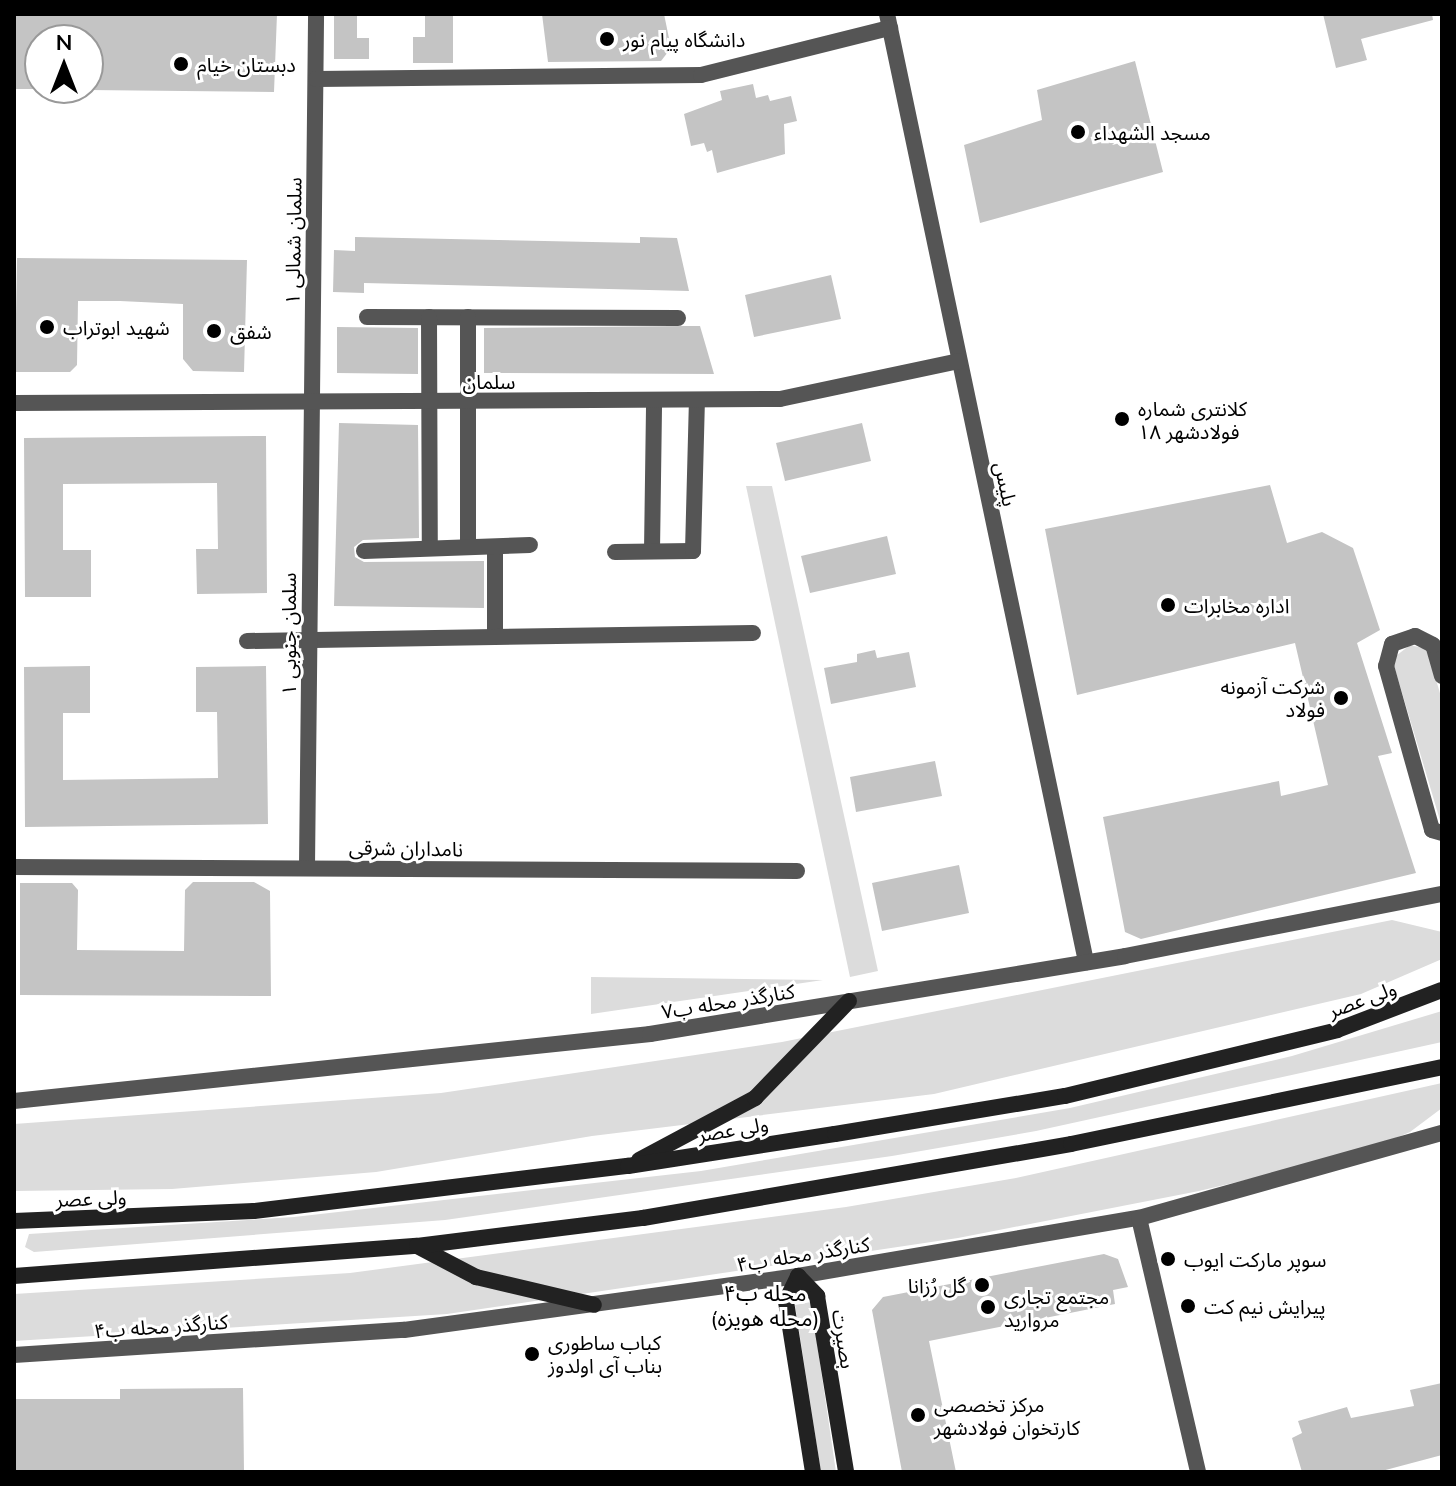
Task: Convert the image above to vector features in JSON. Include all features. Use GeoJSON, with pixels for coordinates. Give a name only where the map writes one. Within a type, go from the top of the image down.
{"type":"FeatureCollection","features":[{"type":"Feature","properties":{"kind":"main road","name":"ولی عصر"},"geometry":{"type":"LineString","coordinates":[[14,1221],[254,1211],[628,1166],[1065,1096],[1337,1030],[1442,990]]}},
{"type":"Feature","properties":{"kind":"main road"},"geometry":{"type":"LineString","coordinates":[[628,1166],[755,1098],[849,1001]]}},
{"type":"Feature","properties":{"kind":"main road"},"geometry":{"type":"LineString","coordinates":[[14,1276],[417,1246],[835,1188],[1442,1067]]}},
{"type":"Feature","properties":{"kind":"main road"},"geometry":{"type":"LineString","coordinates":[[417,1246],[476,1277],[594,1305]]}},
{"type":"Feature","properties":{"kind":"main road"},"geometry":{"type":"LineString","coordinates":[[798,1276],[786,1301],[813,1472]]}},
{"type":"Feature","properties":{"kind":"main road","name":"بصیرت"},"geometry":{"type":"LineString","coordinates":[[798,1276],[817,1296],[846,1472]]}},
{"type":"Feature","properties":{"kind":"street","name":"سلمان شمالی ۱"},"geometry":{"type":"LineString","coordinates":[[309,403],[316,14]]}},
{"type":"Feature","properties":{"kind":"street"},"geometry":{"type":"LineString","coordinates":[[316,79],[701,75],[888,21]]}},
{"type":"Feature","properties":{"kind":"street","name":"پلیس"},"geometry":{"type":"LineString","coordinates":[[888,21],[1086,962]]}},
{"type":"Feature","properties":{"kind":"street"},"geometry":{"type":"LineString","coordinates":[[367,317],[678,318]]}},
{"type":"Feature","properties":{"kind":"street"},"geometry":{"type":"LineString","coordinates":[[429,317],[430,548]]}},
{"type":"Feature","properties":{"kind":"street"},"geometry":{"type":"LineString","coordinates":[[468,317],[468,546]]}},
{"type":"Feature","properties":{"kind":"street","name":"سلمان"},"geometry":{"type":"LineString","coordinates":[[14,403],[780,399],[959,361]]}},
{"type":"Feature","properties":{"kind":"street"},"geometry":{"type":"LineString","coordinates":[[652,551],[654,400]]}},
{"type":"Feature","properties":{"kind":"street"},"geometry":{"type":"LineString","coordinates":[[615,552],[693,551],[697,400]]}},
{"type":"Feature","properties":{"kind":"street","name":"سلمان جنوبی ۱"},"geometry":{"type":"LineString","coordinates":[[307,866],[309,403]]}},
{"type":"Feature","properties":{"kind":"street"},"geometry":{"type":"LineString","coordinates":[[364,551],[530,545]]}},
{"type":"Feature","properties":{"kind":"street"},"geometry":{"type":"LineString","coordinates":[[495,547],[495,633]]}},
{"type":"Feature","properties":{"kind":"street"},"geometry":{"type":"LineString","coordinates":[[247,641],[495,633],[753,633]]}},
{"type":"Feature","properties":{"kind":"street"},"geometry":{"type":"LineString","coordinates":[[1442,676],[1433,645],[1415,636],[1392,644],[1386,666],[1432,830],[1442,833]]}},
{"type":"Feature","properties":{"kind":"street","name":"نامداران شرقی"},"geometry":{"type":"LineString","coordinates":[[14,867],[307,866],[797,871]]}},
{"type":"Feature","properties":{"kind":"street","name":"کنارگذر محله ب۷"},"geometry":{"type":"LineString","coordinates":[[14,1101],[650,1034],[1086,962],[1442,894]]}},
{"type":"Feature","properties":{"kind":"street","name":"کنارگذر محله ب۴"},"geometry":{"type":"LineString","coordinates":[[14,1355],[404,1330],[798,1276],[1139,1218],[1442,1133]]}},
{"type":"Feature","properties":{"kind":"street"},"geometry":{"type":"LineString","coordinates":[[1139,1218],[1198,1472]]}},
{"type":"Feature","properties":{"kind":"shaded area"},"geometry":{"type":"Polygon","coordinates":[[[746,486],[772,486],[878,971],[850,977],[746,486]]]}},
{"type":"Feature","properties":{"kind":"shaded area"},"geometry":{"type":"Polygon","coordinates":[[[1410,645],[1427,649],[1442,700],[1442,827],[1392,659],[1410,645]]]}},
{"type":"Feature","properties":{"kind":"shaded area"},"geometry":{"type":"Polygon","coordinates":[[[1392,920],[1442,932],[1442,959],[1361,994],[934,1094],[592,1136],[376,1172],[172,1189],[14,1191],[14,1124],[441,1093],[782,1042],[1392,920]]]}},
{"type":"Feature","properties":{"kind":"shaded area"},"geometry":{"type":"Polygon","coordinates":[[[591,977],[823,980],[591,1014],[591,977]]]}},
{"type":"Feature","properties":{"kind":"shaded area"},"geometry":{"type":"Polygon","coordinates":[[[1442,1011],[1442,1042],[1036,1131],[892,1156],[445,1220],[34,1252],[25,1247],[29,1234],[294,1217],[701,1171],[1070,1108],[1292,1056],[1442,1011]]]}},
{"type":"Feature","properties":{"kind":"shaded area"},"geometry":{"type":"Polygon","coordinates":[[[1442,1083],[1442,1108],[1410,1132],[1363,1152],[1199,1191],[958,1238],[447,1314],[14,1341],[14,1294],[350,1273],[846,1207],[1016,1178],[1442,1083]]]}},
{"type":"Feature","properties":{"kind":"shaded area"},"geometry":{"type":"Polygon","coordinates":[[[811,1302],[836,1472],[821,1472],[795,1305],[811,1302]]]}},
{"type":"Feature","properties":{"kind":"building","name":"دبستان خیام"},"geometry":{"type":"Polygon","coordinates":[[[14,14],[277,14],[274,92],[104,90],[104,24],[24,24],[24,89],[14,89],[14,14]]]}},
{"type":"Feature","properties":{"kind":"building"},"geometry":{"type":"Polygon","coordinates":[[[334,14],[357,14],[357,38],[369,38],[369,59],[334,59],[334,14]]]}},
{"type":"Feature","properties":{"kind":"building"},"geometry":{"type":"Polygon","coordinates":[[[425,14],[453,14],[453,63],[413,63],[413,37],[425,37],[425,14]]]}},
{"type":"Feature","properties":{"kind":"building","name":"دانشگاه پیام نور"},"geometry":{"type":"Polygon","coordinates":[[[542,14],[664,14],[671,48],[661,61],[548,62],[542,14]]]}},
{"type":"Feature","properties":{"kind":"building"},"geometry":{"type":"Polygon","coordinates":[[[1323,14],[1432,14],[1433,20],[1361,39],[1367,60],[1336,68],[1323,14]]]}},
{"type":"Feature","properties":{"kind":"building","name":"مسجد الشهداء"},"geometry":{"type":"Polygon","coordinates":[[[1135,61],[1163,172],[980,223],[964,145],[1042,120],[1037,90],[1135,61]]]}},
{"type":"Feature","properties":{"kind":"building"},"geometry":{"type":"Polygon","coordinates":[[[753,84],[756,98],[768,95],[770,101],[791,96],[797,121],[784,124],[785,154],[717,173],[712,150],[707,152],[704,143],[691,146],[684,114],[722,100],[720,91],[753,84]]]}},
{"type":"Feature","properties":{"kind":"building"},"geometry":{"type":"Polygon","coordinates":[[[355,237],[640,243],[640,237],[677,238],[689,291],[364,283],[364,293],[333,292],[334,250],[355,251],[355,237]]]}},
{"type":"Feature","properties":{"kind":"building"},"geometry":{"type":"Polygon","coordinates":[[[17,258],[247,260],[244,372],[193,371],[183,359],[183,304],[78,301],[77,365],[70,372],[15,372],[17,258]]]}},
{"type":"Feature","properties":{"kind":"building"},"geometry":{"type":"Polygon","coordinates":[[[831,275],[841,319],[754,337],[745,295],[831,275]]]}},
{"type":"Feature","properties":{"kind":"building"},"geometry":{"type":"Polygon","coordinates":[[[700,326],[714,374],[484,373],[484,328],[700,326]]]}},
{"type":"Feature","properties":{"kind":"building"},"geometry":{"type":"Polygon","coordinates":[[[337,327],[418,328],[418,374],[337,373],[337,327]]]}},
{"type":"Feature","properties":{"kind":"building"},"geometry":{"type":"Polygon","coordinates":[[[339,423],[418,425],[419,538],[363,540],[354,547],[355,557],[364,562],[484,561],[484,608],[334,606],[339,423]]]}},
{"type":"Feature","properties":{"kind":"building"},"geometry":{"type":"Polygon","coordinates":[[[862,423],[871,461],[785,481],[776,443],[862,423]]]}},
{"type":"Feature","properties":{"kind":"building"},"geometry":{"type":"Polygon","coordinates":[[[266,436],[267,593],[197,594],[196,549],[218,549],[217,483],[63,484],[63,550],[91,550],[91,597],[25,597],[24,438],[266,436]]]}},
{"type":"Feature","properties":{"kind":"building"},"geometry":{"type":"Polygon","coordinates":[[[1270,485],[1287,543],[1322,532],[1353,548],[1380,630],[1357,643],[1392,753],[1378,756],[1416,873],[1141,939],[1125,932],[1103,817],[1279,781],[1281,796],[1328,785],[1295,643],[1077,695],[1045,529],[1270,485]]]}},
{"type":"Feature","properties":{"kind":"building"},"geometry":{"type":"Polygon","coordinates":[[[887,536],[896,574],[810,593],[801,556],[887,536]]]}},
{"type":"Feature","properties":{"kind":"building"},"geometry":{"type":"Polygon","coordinates":[[[875,650],[877,658],[909,652],[916,687],[831,704],[824,668],[857,662],[857,654],[875,650]]]}},
{"type":"Feature","properties":{"kind":"building"},"geometry":{"type":"Polygon","coordinates":[[[90,666],[90,713],[63,713],[63,780],[218,778],[217,712],[196,712],[196,667],[266,666],[268,824],[25,827],[24,667],[90,666]]]}},
{"type":"Feature","properties":{"kind":"building"},"geometry":{"type":"Polygon","coordinates":[[[935,761],[942,796],[856,812],[850,777],[935,761]]]}},
{"type":"Feature","properties":{"kind":"building"},"geometry":{"type":"Polygon","coordinates":[[[959,865],[969,913],[882,931],[872,883],[959,865]]]}},
{"type":"Feature","properties":{"kind":"building"},"geometry":{"type":"Polygon","coordinates":[[[193,882],[254,882],[270,891],[271,996],[20,995],[20,883],[72,883],[78,890],[77,950],[184,951],[185,890],[193,882]]]}},
{"type":"Feature","properties":{"kind":"building","name":"مجتمع تجاری مروارید"},"geometry":{"type":"Polygon","coordinates":[[[1104,1254],[1118,1259],[1128,1287],[1113,1290],[1115,1304],[929,1341],[956,1472],[902,1472],[872,1310],[883,1297],[1104,1254]]]}},
{"type":"Feature","properties":{"kind":"building"},"geometry":{"type":"Polygon","coordinates":[[[1442,1383],[1442,1455],[1378,1472],[1302,1472],[1292,1438],[1302,1433],[1298,1421],[1347,1407],[1351,1418],[1414,1406],[1410,1390],[1442,1383]]]}},
{"type":"Feature","properties":{"kind":"building"},"geometry":{"type":"Polygon","coordinates":[[[243,1388],[244,1472],[14,1472],[14,1399],[120,1399],[120,1389],[243,1388]]]}},
{"type":"Feature","properties":{"kind":"place","name":"دانشگاه پیام نور"},"geometry":{"type":"Point","coordinates":[607,39]}},
{"type":"Feature","properties":{"kind":"place","name":"دبستان خیام"},"geometry":{"type":"Point","coordinates":[181,64]}},
{"type":"Feature","properties":{"kind":"place","name":"مسجد الشهداء"},"geometry":{"type":"Point","coordinates":[1078,132]}},
{"type":"Feature","properties":{"kind":"place","name":"شهید ابوتراب"},"geometry":{"type":"Point","coordinates":[47,327]}},
{"type":"Feature","properties":{"kind":"place","name":"شفق"},"geometry":{"type":"Point","coordinates":[214,331]}},
{"type":"Feature","properties":{"kind":"place","name":"کلانتری شماره ۱۸ فولادشهر"},"geometry":{"type":"Point","coordinates":[1122,419]}},
{"type":"Feature","properties":{"kind":"place","name":"اداره مخابرات"},"geometry":{"type":"Point","coordinates":[1168,605]}},
{"type":"Feature","properties":{"kind":"place","name":"شرکت آزمونه فولاد"},"geometry":{"type":"Point","coordinates":[1341,698]}},
{"type":"Feature","properties":{"kind":"place","name":"سوپر مارکت ایوب"},"geometry":{"type":"Point","coordinates":[1168,1259]}},
{"type":"Feature","properties":{"kind":"place","name":"گل رُزانا"},"geometry":{"type":"Point","coordinates":[982,1285]}},
{"type":"Feature","properties":{"kind":"place","name":"پیرایش نیم کت"},"geometry":{"type":"Point","coordinates":[1188,1306]}},
{"type":"Feature","properties":{"kind":"place","name":"مجتمع تجاری مروارید"},"geometry":{"type":"Point","coordinates":[988,1307]}},
{"type":"Feature","properties":{"kind":"place","name":"کباب ساطوری بناب آی اولدوز"},"geometry":{"type":"Point","coordinates":[532,1354]}},
{"type":"Feature","properties":{"kind":"place","name":"مرکز تخصصی کارتخوان فولادشهر"},"geometry":{"type":"Point","coordinates":[918,1415]}},
{"type":"Feature","properties":{"kind":"district","name":"محله ب۴ (محله هویزه)"},"geometry":{"type":"Point","coordinates":[765,1306]}}]}
